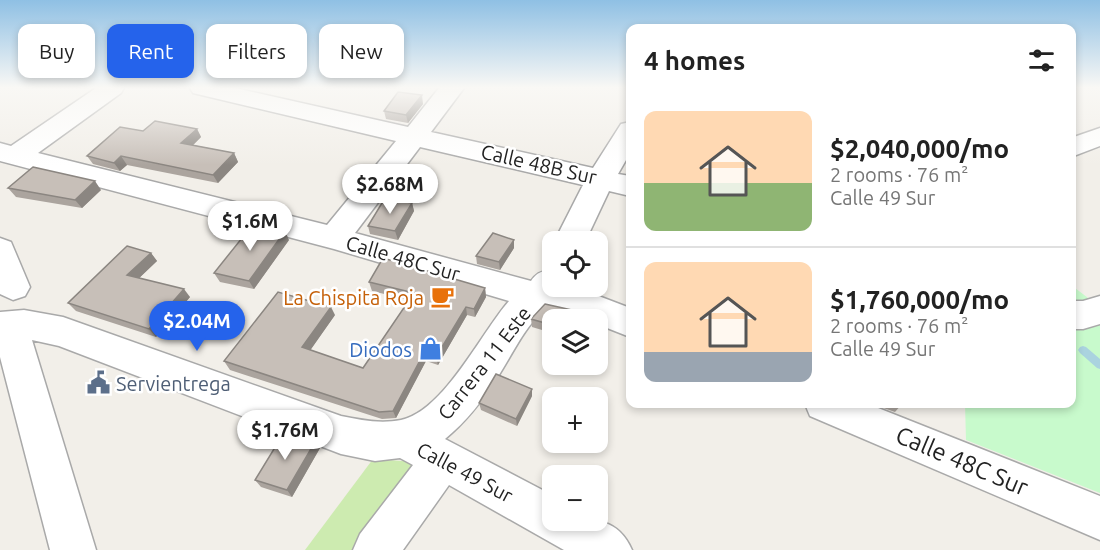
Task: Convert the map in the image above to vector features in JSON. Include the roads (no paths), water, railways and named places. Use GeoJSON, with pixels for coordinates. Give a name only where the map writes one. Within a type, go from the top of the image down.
{"type":"FeatureCollection","features":[{"type":"Feature","properties":{"kind":"street"},"geometry":{"type":"LineString","coordinates":[[7,154],[71,114]]}},
{"type":"Feature","properties":{"kind":"street","name":"Calle 48B Sur"},"geometry":{"type":"LineString","coordinates":[[316,114],[626,185]]}},
{"type":"Feature","properties":{"kind":"street"},"geometry":{"type":"LineString","coordinates":[[334,238],[432,114]]}},
{"type":"Feature","properties":{"kind":"street"},"geometry":{"type":"LineString","coordinates":[[1076,145],[1100,136]]}},
{"type":"Feature","properties":{"kind":"street"},"geometry":{"type":"LineString","coordinates":[[574,231],[601,178],[626,137]]}},
{"type":"Feature","properties":{"kind":"street","name":"Calle 48C Sur"},"geometry":{"type":"LineString","coordinates":[[7,154],[334,238],[542,284]]}},
{"type":"Feature","properties":{"kind":"street"},"geometry":{"type":"LineString","coordinates":[[0,250],[7,312],[73,550]]}},
{"type":"Feature","properties":{"kind":"street","name":"Carrera 11 Este"},"geometry":{"type":"LineString","coordinates":[[404,439],[423,433],[449,413],[519,313],[542,290]]}},
{"type":"Feature","properties":{"kind":"street","name":"Calle 48C Sur"},"geometry":{"type":"LineString","coordinates":[[558,297],[572,299],[626,321]]}},
{"type":"Feature","properties":{"kind":"street","name":"Calle 49 Sur"},"geometry":{"type":"LineString","coordinates":[[7,312],[358,440],[373,443],[404,439],[542,514]]}},
{"type":"Feature","properties":{"kind":"street","name":"Calle 48C Sur"},"geometry":{"type":"LineString","coordinates":[[834,408],[1100,518]]}},
{"type":"Feature","properties":{"kind":"street"},"geometry":{"type":"LineString","coordinates":[[376,550],[442,460]]}},
{"type":"Feature","properties":{"kind":"street","name":"Calle 49 Sur"},"geometry":{"type":"LineString","coordinates":[[574,531],[609,550]]}},
{"type":"Feature","properties":{"kind":"waterway"},"geometry":{"type":"LineString","coordinates":[[1083,350],[1100,365]]}},
{"type":"Feature","properties":{"kind":"place","name":"La Chispita Roja"},"geometry":{"type":"Point","coordinates":[442,297]}},
{"type":"Feature","properties":{"kind":"place","name":"Diodos"},"geometry":{"type":"Point","coordinates":[430,349]}},
{"type":"Feature","properties":{"kind":"place","name":"Servientrega"},"geometry":{"type":"Point","coordinates":[98,383]}}]}
